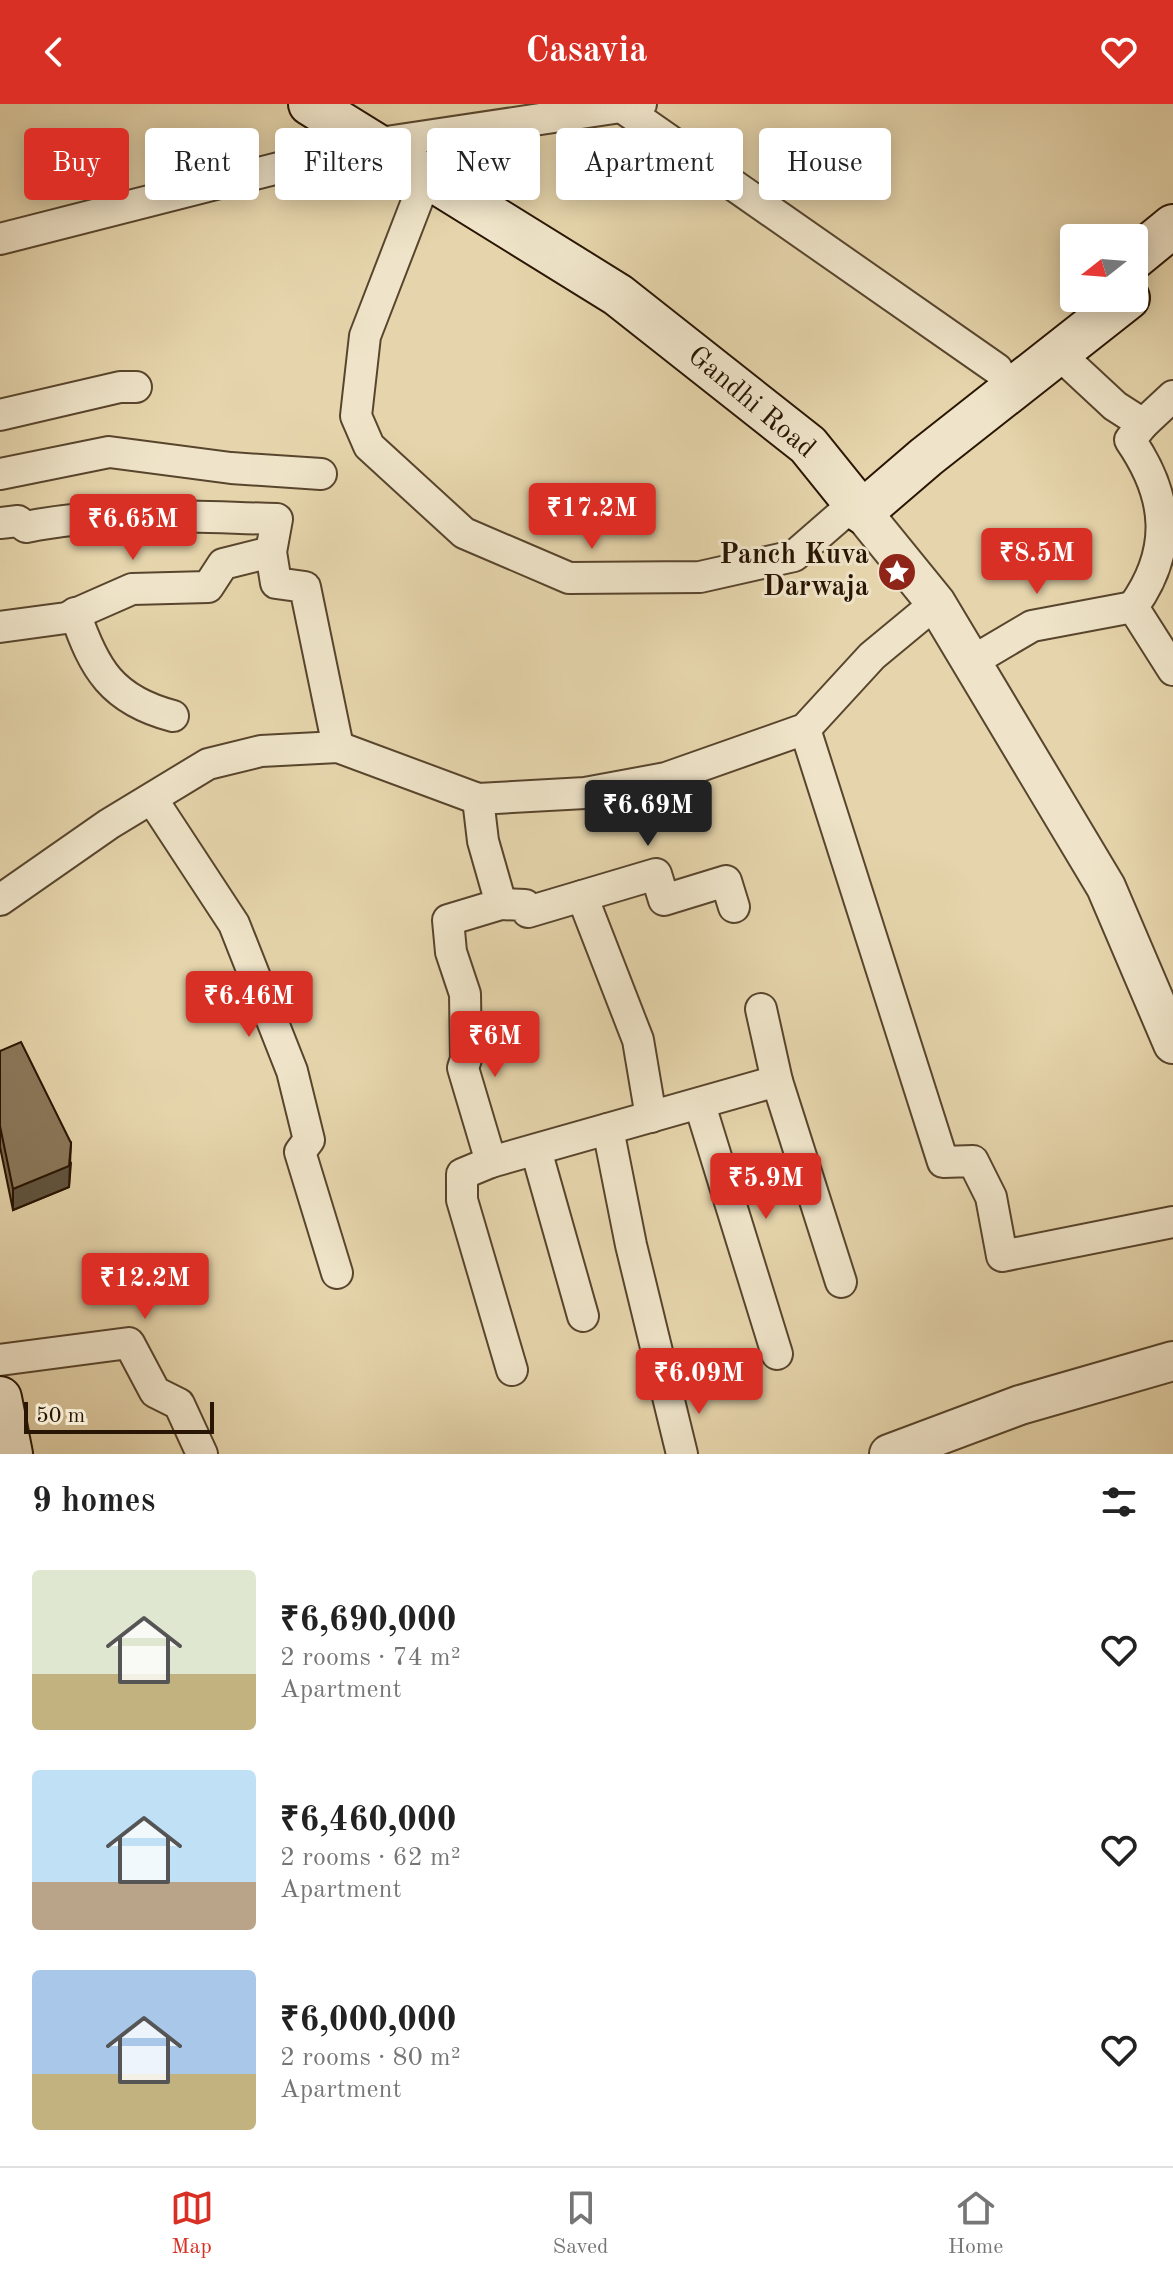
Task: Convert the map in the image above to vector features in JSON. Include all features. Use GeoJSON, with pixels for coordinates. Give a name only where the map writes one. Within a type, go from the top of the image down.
{"type":"FeatureCollection","features":[{"type":"Feature","properties":{"kind":"main road","name":"Gandhi Road"},"geometry":{"type":"LineString","coordinates":[[310,104],[348,128]]}},
{"type":"Feature","properties":{"kind":"main road","name":"Gandhi Road"},"geometry":{"type":"LineString","coordinates":[[411,168],[618,295],[808,445],[854,502]]}},
{"type":"Feature","properties":{"kind":"main road"},"geometry":{"type":"LineString","coordinates":[[1148,247],[1173,226]]}},
{"type":"Feature","properties":{"kind":"main road"},"geometry":{"type":"LineString","coordinates":[[1148,282],[1173,263]]}},
{"type":"Feature","properties":{"kind":"main road"},"geometry":{"type":"LineString","coordinates":[[854,502],[997,369],[1068,312]]}},
{"type":"Feature","properties":{"kind":"main road"},"geometry":{"type":"LineString","coordinates":[[854,502],[926,457],[1110,312]]}},
{"type":"Feature","properties":{"kind":"main road"},"geometry":{"type":"LineString","coordinates":[[0,1398],[11,1454]]}},
{"type":"Feature","properties":{"kind":"street"},"geometry":{"type":"LineString","coordinates":[[411,138],[632,106],[997,369]]}},
{"type":"Feature","properties":{"kind":"street"},"geometry":{"type":"LineString","coordinates":[[0,239],[275,169]]}},
{"type":"Feature","properties":{"kind":"street"},"geometry":{"type":"LineString","coordinates":[[426,178],[365,336],[356,416],[369,446],[464,533],[569,578],[700,577],[794,556],[854,502]]}},
{"type":"Feature","properties":{"kind":"street"},"geometry":{"type":"LineString","coordinates":[[1058,353],[1115,406],[1143,424]]}},
{"type":"Feature","properties":{"kind":"street"},"geometry":{"type":"LineString","coordinates":[[0,415],[120,387],[136,387]]}},
{"type":"Feature","properties":{"kind":"street"},"geometry":{"type":"LineString","coordinates":[[971,662],[1032,626],[1133,607],[1160,575],[1166,559],[1169,516],[1155,476],[1130,440],[1173,396]]}},
{"type":"Feature","properties":{"kind":"street"},"geometry":{"type":"LineString","coordinates":[[0,474],[109,452],[231,468],[321,474]]}},
{"type":"Feature","properties":{"kind":"street","name":"Gandhi Road"},"geometry":{"type":"LineString","coordinates":[[854,502],[936,603],[1106,887],[1173,1044]]}},
{"type":"Feature","properties":{"kind":"street"},"geometry":{"type":"LineString","coordinates":[[0,523],[18,521],[26,527],[68,519],[120,517],[277,519],[271,552],[276,583],[305,587],[338,747]]}},
{"type":"Feature","properties":{"kind":"street"},"geometry":{"type":"LineString","coordinates":[[0,627],[66,618],[132,589],[208,587],[223,564],[271,552]]}},
{"type":"Feature","properties":{"kind":"street"},"geometry":{"type":"LineString","coordinates":[[0,900],[208,764],[261,751],[338,747],[478,799],[585,793],[666,778],[805,729],[872,656],[936,603]]}},
{"type":"Feature","properties":{"kind":"street"},"geometry":{"type":"LineString","coordinates":[[1133,607],[1173,670]]}},
{"type":"Feature","properties":{"kind":"street"},"geometry":{"type":"LineString","coordinates":[[75,613],[90,659],[120,693],[173,716]]}},
{"type":"Feature","properties":{"kind":"street"},"geometry":{"type":"LineString","coordinates":[[805,729],[943,1162],[973,1161],[991,1197],[1002,1256],[1173,1222]]}},
{"type":"Feature","properties":{"kind":"street"},"geometry":{"type":"LineString","coordinates":[[152,799],[234,924],[258,981],[292,1071],[309,1140],[300,1152],[337,1273]]}},
{"type":"Feature","properties":{"kind":"street"},"geometry":{"type":"LineString","coordinates":[[478,799],[483,841],[501,904]]}},
{"type":"Feature","properties":{"kind":"street"},"geometry":{"type":"LineString","coordinates":[[491,1162],[463,1068],[466,1059],[465,994],[451,952],[448,920],[501,904],[525,905],[528,912],[656,874],[664,900],[726,881],[734,907]]}},
{"type":"Feature","properties":{"kind":"street"},"geometry":{"type":"LineString","coordinates":[[582,896],[638,1040],[651,1117]]}},
{"type":"Feature","properties":{"kind":"street"},"geometry":{"type":"LineString","coordinates":[[761,1009],[777,1081],[841,1282]]}},
{"type":"Feature","properties":{"kind":"street"},"geometry":{"type":"LineString","coordinates":[[512,1370],[462,1200],[462,1174],[491,1162],[777,1081]]}},
{"type":"Feature","properties":{"kind":"street"},"geometry":{"type":"LineString","coordinates":[[700,1105],[777,1354]]}},
{"type":"Feature","properties":{"kind":"street"},"geometry":{"type":"LineString","coordinates":[[608,1129],[631,1245],[682,1454]]}},
{"type":"Feature","properties":{"kind":"street"},"geometry":{"type":"LineString","coordinates":[[536,1150],[583,1316]]}},
{"type":"Feature","properties":{"kind":"street"},"geometry":{"type":"LineString","coordinates":[[0,1360],[129,1343],[155,1392],[179,1404],[202,1454]]}},
{"type":"Feature","properties":{"kind":"street"},"geometry":{"type":"LineString","coordinates":[[889,1454],[1020,1405],[1173,1361]]}},
{"type":"Feature","properties":{"kind":"building"},"geometry":{"type":"Polygon","coordinates":[[[21,1042],[71,1143],[69,1166],[13,1189],[0,1126],[0,1051],[21,1042]]]}},
{"type":"Feature","properties":{"kind":"place","name":"Panch Kuva Darwaja"},"geometry":{"type":"Point","coordinates":[897,572]}}]}
